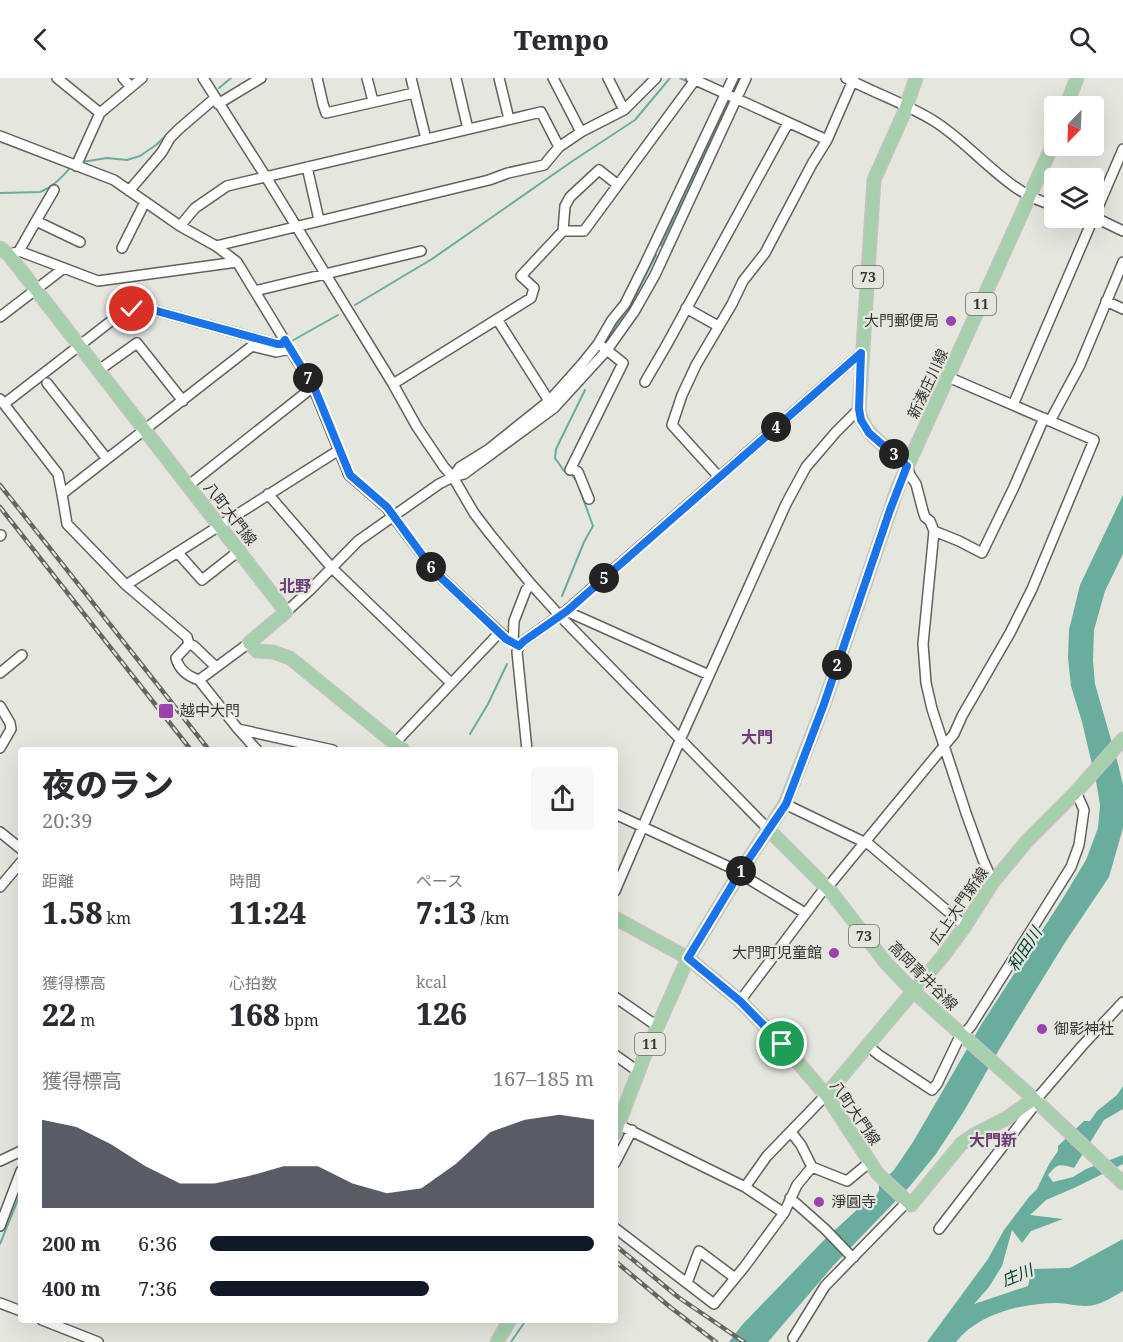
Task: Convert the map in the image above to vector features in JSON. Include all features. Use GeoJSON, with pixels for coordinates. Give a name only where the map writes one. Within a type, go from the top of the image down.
{"type":"FeatureCollection","features":[{"type":"Feature","properties":{"kind":"main road","name":"73"},"geometry":{"type":"LineString","coordinates":[[907,466],[869,433],[861,420],[859,409],[872,190],[874,180],[907,107],[916,78]]}},
{"type":"Feature","properties":{"kind":"main road"},"geometry":{"type":"LineString","coordinates":[[1070,96],[1077,78]]}},
{"type":"Feature","properties":{"kind":"main road","name":"新湊庄川線"},"geometry":{"type":"LineString","coordinates":[[618,1122],[657,1026],[688,958],[740,872],[786,804],[824,704],[907,466],[1048,156]]}},
{"type":"Feature","properties":{"kind":"main road","name":"八町大門線"},"geometry":{"type":"LineString","coordinates":[[9,251],[36,290],[286,612]]}},
{"type":"Feature","properties":{"kind":"main road"},"geometry":{"type":"LineString","coordinates":[[286,612],[249,643],[257,651],[273,652],[290,658],[399,746]]}},
{"type":"Feature","properties":{"kind":"main road","name":"広上大門新線"},"geometry":{"type":"LineString","coordinates":[[826,1095],[943,956],[993,882],[1027,841],[1123,739]]}},
{"type":"Feature","properties":{"kind":"main road","name":"高岡青井谷線"},"geometry":{"type":"LineString","coordinates":[[769,830],[827,888],[886,963],[913,991],[1038,1103]]}},
{"type":"Feature","properties":{"kind":"main road","name":"八町大門線"},"geometry":{"type":"LineString","coordinates":[[618,920],[688,958],[740,1001],[782,1044],[826,1095],[878,1174],[908,1202]]}},
{"type":"Feature","properties":{"kind":"main road","name":"73"},"geometry":{"type":"LineString","coordinates":[[1038,1103],[1123,1183]]}},
{"type":"Feature","properties":{"kind":"main road"},"geometry":{"type":"LineString","coordinates":[[908,1202],[911,1205],[961,1144],[974,1135],[1038,1103]]}},
{"type":"Feature","properties":{"kind":"main road"},"geometry":{"type":"LineString","coordinates":[[497,1342],[508,1323]]}},
{"type":"Feature","properties":{"kind":"street"},"geometry":{"type":"LineString","coordinates":[[57,78],[100,113]]}},
{"type":"Feature","properties":{"kind":"street"},"geometry":{"type":"LineString","coordinates":[[123,78],[131,87]]}},
{"type":"Feature","properties":{"kind":"street"},"geometry":{"type":"LineString","coordinates":[[76,166],[100,113],[142,78]]}},
{"type":"Feature","properties":{"kind":"street"},"geometry":{"type":"LineString","coordinates":[[202,78],[266,177],[424,437],[453,477],[474,513],[531,584],[563,614],[769,830]]}},
{"type":"Feature","properties":{"kind":"street"},"geometry":{"type":"LineString","coordinates":[[129,191],[179,129],[217,101],[261,78]]}},
{"type":"Feature","properties":{"kind":"street"},"geometry":{"type":"LineString","coordinates":[[317,78],[326,112],[414,93]]}},
{"type":"Feature","properties":{"kind":"street"},"geometry":{"type":"LineString","coordinates":[[367,78],[373,101]]}},
{"type":"Feature","properties":{"kind":"street"},"geometry":{"type":"LineString","coordinates":[[411,78],[426,139]]}},
{"type":"Feature","properties":{"kind":"street"},"geometry":{"type":"LineString","coordinates":[[456,78],[468,129]]}},
{"type":"Feature","properties":{"kind":"street"},"geometry":{"type":"LineString","coordinates":[[499,78],[508,119]]}},
{"type":"Feature","properties":{"kind":"street"},"geometry":{"type":"LineString","coordinates":[[553,78],[581,132]]}},
{"type":"Feature","properties":{"kind":"street"},"geometry":{"type":"LineString","coordinates":[[608,78],[624,110]]}},
{"type":"Feature","properties":{"kind":"street"},"geometry":{"type":"LineString","coordinates":[[216,246],[544,165],[559,147],[581,132],[624,110],[657,78]]}},
{"type":"Feature","properties":{"kind":"street"},"geometry":{"type":"LineString","coordinates":[[551,404],[598,344],[612,320],[625,304],[733,78]]}},
{"type":"Feature","properties":{"kind":"street"},"geometry":{"type":"LineString","coordinates":[[286,612],[358,541],[453,477],[460,467],[551,404],[607,350],[634,312],[655,275],[746,78]]}},
{"type":"Feature","properties":{"kind":"street"},"geometry":{"type":"LineString","coordinates":[[563,231],[584,231],[693,79],[827,140]]}},
{"type":"Feature","properties":{"kind":"street"},"geometry":{"type":"LineString","coordinates":[[718,477],[672,425],[682,395],[696,365],[743,281],[765,253],[827,140],[851,79],[933,120],[960,139],[1013,185],[1029,196],[1044,201]]}},
{"type":"Feature","properties":{"kind":"street"},"geometry":{"type":"LineString","coordinates":[[180,226],[195,208],[227,186],[541,112],[559,147]]}},
{"type":"Feature","properties":{"kind":"street"},"geometry":{"type":"LineString","coordinates":[[645,382],[788,123]]}},
{"type":"Feature","properties":{"kind":"street"},"geometry":{"type":"LineString","coordinates":[[0,136],[114,180],[237,262],[314,387],[350,475],[387,507],[434,571],[506,639],[516,644],[563,614],[861,353]]}},
{"type":"Feature","properties":{"kind":"street"},"geometry":{"type":"LineString","coordinates":[[1104,194],[1123,149]]}},
{"type":"Feature","properties":{"kind":"street"},"geometry":{"type":"LineString","coordinates":[[307,167],[320,220]]}},
{"type":"Feature","properties":{"kind":"street"},"geometry":{"type":"LineString","coordinates":[[393,384],[531,298],[534,288],[521,276],[563,231],[565,206],[570,197],[599,170],[618,185]]}},
{"type":"Feature","properties":{"kind":"street"},"geometry":{"type":"LineString","coordinates":[[54,190],[36,221],[9,251],[98,281],[237,262]]}},
{"type":"Feature","properties":{"kind":"street"},"geometry":{"type":"LineString","coordinates":[[122,248],[145,202]]}},
{"type":"Feature","properties":{"kind":"street"},"geometry":{"type":"LineString","coordinates":[[36,221],[80,242]]}},
{"type":"Feature","properties":{"kind":"street"},"geometry":{"type":"LineString","coordinates":[[1104,222],[1123,231]]}},
{"type":"Feature","properties":{"kind":"street"},"geometry":{"type":"LineString","coordinates":[[1013,405],[1089,228]]}},
{"type":"Feature","properties":{"kind":"street"},"geometry":{"type":"LineString","coordinates":[[255,291],[421,251]]}},
{"type":"Feature","properties":{"kind":"street"},"geometry":{"type":"LineString","coordinates":[[934,531],[982,553],[1047,419],[1080,365],[1123,262]]}},
{"type":"Feature","properties":{"kind":"street"},"geometry":{"type":"LineString","coordinates":[[0,317],[64,268]]}},
{"type":"Feature","properties":{"kind":"street"},"geometry":{"type":"LineString","coordinates":[[1106,301],[1123,309]]}},
{"type":"Feature","properties":{"kind":"street"},"geometry":{"type":"LineString","coordinates":[[189,644],[188,637],[126,585],[66,524],[58,474],[2,402],[124,311],[141,308],[287,345]]}},
{"type":"Feature","properties":{"kind":"street"},"geometry":{"type":"LineString","coordinates":[[686,308],[718,326]]}},
{"type":"Feature","properties":{"kind":"street"},"geometry":{"type":"LineString","coordinates":[[497,319],[551,404]]}},
{"type":"Feature","properties":{"kind":"street"},"geometry":{"type":"LineString","coordinates":[[99,370],[137,343],[183,401]]}},
{"type":"Feature","properties":{"kind":"street"},"geometry":{"type":"LineString","coordinates":[[589,500],[578,472],[570,469],[622,363],[598,344]]}},
{"type":"Feature","properties":{"kind":"street"},"geometry":{"type":"LineString","coordinates":[[62,494],[252,346],[276,352],[287,345]]}},
{"type":"Feature","properties":{"kind":"street"},"geometry":{"type":"LineString","coordinates":[[740,1001],[821,893],[954,734],[1032,590],[1094,440],[948,377]]}},
{"type":"Feature","properties":{"kind":"street"},"geometry":{"type":"LineString","coordinates":[[47,383],[107,459]]}},
{"type":"Feature","properties":{"kind":"street"},"geometry":{"type":"LineString","coordinates":[[189,485],[314,387]]}},
{"type":"Feature","properties":{"kind":"street"},"geometry":{"type":"LineString","coordinates":[[618,884],[786,504],[806,467],[859,409]]}},
{"type":"Feature","properties":{"kind":"street"},"geometry":{"type":"LineString","coordinates":[[126,585],[339,450]]}},
{"type":"Feature","properties":{"kind":"street"},"geometry":{"type":"LineString","coordinates":[[907,466],[916,484],[923,511],[934,531],[923,644],[926,683],[932,709],[983,860],[993,882]]}},
{"type":"Feature","properties":{"kind":"street"},"geometry":{"type":"LineString","coordinates":[[268,494],[332,568],[451,682]]}},
{"type":"Feature","properties":{"kind":"street"},"geometry":{"type":"LineString","coordinates":[[178,553],[202,580],[240,550]]}},
{"type":"Feature","properties":{"kind":"street"},"geometry":{"type":"LineString","coordinates":[[527,747],[514,621],[526,590],[531,584]]}},
{"type":"Feature","properties":{"kind":"street"},"geometry":{"type":"LineString","coordinates":[[563,614],[709,675]]}},
{"type":"Feature","properties":{"kind":"street"},"geometry":{"type":"LineString","coordinates":[[399,746],[451,682],[500,632]]}},
{"type":"Feature","properties":{"kind":"street"},"geometry":{"type":"LineString","coordinates":[[199,680],[249,643]]}},
{"type":"Feature","properties":{"kind":"street"},"geometry":{"type":"LineString","coordinates":[[189,644],[216,667]]}},
{"type":"Feature","properties":{"kind":"street"},"geometry":{"type":"LineString","coordinates":[[189,644],[176,658],[178,666],[189,676],[199,680],[254,747]]}},
{"type":"Feature","properties":{"kind":"street"},"geometry":{"type":"LineString","coordinates":[[0,673],[22,655]]}},
{"type":"Feature","properties":{"kind":"street"},"geometry":{"type":"LineString","coordinates":[[0,706],[11,729],[0,748]]}},
{"type":"Feature","properties":{"kind":"street"},"geometry":{"type":"LineString","coordinates":[[238,729],[319,747]]}},
{"type":"Feature","properties":{"kind":"street"},"geometry":{"type":"LineString","coordinates":[[868,1046],[932,1090],[937,1084],[963,1035],[1071,867],[1079,845],[1084,810],[1079,788]]}},
{"type":"Feature","properties":{"kind":"street"},"geometry":{"type":"LineString","coordinates":[[786,804],[864,842],[965,926]]}},
{"type":"Feature","properties":{"kind":"street"},"geometry":{"type":"LineString","coordinates":[[618,815],[740,872],[805,913]]}},
{"type":"Feature","properties":{"kind":"street"},"geometry":{"type":"LineString","coordinates":[[0,832],[18,847]]}},
{"type":"Feature","properties":{"kind":"street"},"geometry":{"type":"LineString","coordinates":[[0,887],[18,866]]}},
{"type":"Feature","properties":{"kind":"street"},"geometry":{"type":"LineString","coordinates":[[939,1229],[1038,1103],[1040,1095],[1120,1005],[1123,997]]}},
{"type":"Feature","properties":{"kind":"street"},"geometry":{"type":"LineString","coordinates":[[618,999],[657,1026]]}},
{"type":"Feature","properties":{"kind":"street"},"geometry":{"type":"LineString","coordinates":[[618,1057],[639,1072]]}},
{"type":"Feature","properties":{"kind":"street"},"geometry":{"type":"LineString","coordinates":[[745,1187],[766,1156],[826,1095]]}},
{"type":"Feature","properties":{"kind":"street"},"geometry":{"type":"LineString","coordinates":[[618,1127],[632,1130],[745,1187],[784,1213]]}},
{"type":"Feature","properties":{"kind":"street"},"geometry":{"type":"LineString","coordinates":[[618,1157],[632,1130]]}},
{"type":"Feature","properties":{"kind":"street"},"geometry":{"type":"LineString","coordinates":[[791,1132],[801,1145],[812,1167],[847,1181],[870,1162]]}},
{"type":"Feature","properties":{"kind":"street"},"geometry":{"type":"LineString","coordinates":[[0,1161],[18,1152]]}},
{"type":"Feature","properties":{"kind":"street"},"geometry":{"type":"LineString","coordinates":[[618,1230],[714,1304],[784,1213],[797,1185],[812,1167]]}},
{"type":"Feature","properties":{"kind":"street"},"geometry":{"type":"LineString","coordinates":[[0,1226],[18,1179]]}},
{"type":"Feature","properties":{"kind":"street"},"geometry":{"type":"LineString","coordinates":[[790,1198],[852,1256]]}},
{"type":"Feature","properties":{"kind":"street"},"geometry":{"type":"LineString","coordinates":[[793,1338],[825,1286],[852,1256],[908,1202]]}},
{"type":"Feature","properties":{"kind":"street"},"geometry":{"type":"LineString","coordinates":[[687,1283],[699,1251],[735,1278]]}},
{"type":"Feature","properties":{"kind":"street"},"geometry":{"type":"LineString","coordinates":[[1,1306],[18,1310]]}},
{"type":"Feature","properties":{"kind":"street"},"geometry":{"type":"LineString","coordinates":[[50,1323],[98,1342]]}},
{"type":"Feature","properties":{"kind":"water"},"geometry":{"type":"Polygon","coordinates":[[[1123,495],[1123,554],[1105,591],[1094,630],[1095,684],[1123,785],[1123,828],[1109,877],[1066,941],[964,1111],[936,1154],[910,1186],[833,1266],[768,1342],[729,1342],[742,1325],[826,1238],[870,1198],[875,1197],[879,1191],[879,1185],[894,1170],[913,1142],[981,1025],[1086,860],[1098,828],[1100,805],[1082,722],[1071,686],[1068,658],[1069,630],[1080,585],[1123,495]]]}},
{"type":"Feature","properties":{"kind":"water"},"geometry":{"type":"Polygon","coordinates":[[[1123,1086],[1123,1109],[1104,1120],[1074,1168],[1059,1165],[1048,1175],[1053,1182],[1073,1177],[1086,1169],[1123,1155],[1123,1164],[1046,1200],[1030,1215],[1063,1219],[1031,1231],[1022,1243],[1012,1230],[1002,1266],[989,1287],[974,1304],[1028,1286],[1032,1269],[1070,1268],[1123,1239],[1123,1291],[1105,1301],[1089,1306],[1057,1303],[1015,1308],[988,1317],[965,1332],[956,1342],[927,1342],[988,1259],[1004,1230],[1037,1189],[1058,1151],[1058,1146],[1084,1121],[1090,1121],[1097,1111],[1117,1095],[1123,1086]]]}},
{"type":"Feature","properties":{"kind":"waterway"},"geometry":{"type":"LineString","coordinates":[[219,88],[231,78]]}},
{"type":"Feature","properties":{"kind":"waterway"},"geometry":{"type":"LineString","coordinates":[[355,305],[432,259],[635,120],[670,78]]}},
{"type":"Feature","properties":{"kind":"waterway"},"geometry":{"type":"LineString","coordinates":[[680,78],[686,81]]}},
{"type":"Feature","properties":{"kind":"waterway"},"geometry":{"type":"LineString","coordinates":[[737,85],[740,78]]}},
{"type":"Feature","properties":{"kind":"waterway"},"geometry":{"type":"LineString","coordinates":[[696,86],[704,89]]}},
{"type":"Feature","properties":{"kind":"waterway"},"geometry":{"type":"LineString","coordinates":[[661,245],[725,109]]}},
{"type":"Feature","properties":{"kind":"waterway"},"geometry":{"type":"LineString","coordinates":[[82,162],[107,158],[127,160],[140,156],[173,129]]}},
{"type":"Feature","properties":{"kind":"waterway"},"geometry":{"type":"LineString","coordinates":[[0,193],[40,192],[53,185],[70,168]]}},
{"type":"Feature","properties":{"kind":"waterway"},"geometry":{"type":"LineString","coordinates":[[634,298],[656,255]]}},
{"type":"Feature","properties":{"kind":"waterway"},"geometry":{"type":"LineString","coordinates":[[604,343],[630,305]]}},
{"type":"Feature","properties":{"kind":"waterway"},"geometry":{"type":"LineString","coordinates":[[290,342],[338,315]]}},
{"type":"Feature","properties":{"kind":"waterway"},"geometry":{"type":"LineString","coordinates":[[593,358],[599,349]]}},
{"type":"Feature","properties":{"kind":"waterway"},"geometry":{"type":"LineString","coordinates":[[564,471],[555,458],[556,449],[585,390]]}},
{"type":"Feature","properties":{"kind":"waterway"},"geometry":{"type":"LineString","coordinates":[[562,596],[593,526],[577,482],[572,475]]}},
{"type":"Feature","properties":{"kind":"waterway"},"geometry":{"type":"LineString","coordinates":[[520,637],[547,619]]}},
{"type":"Feature","properties":{"kind":"waterway"},"geometry":{"type":"LineString","coordinates":[[470,734],[488,704],[507,664]]}},
{"type":"Feature","properties":{"kind":"waterway"},"geometry":{"type":"LineString","coordinates":[[0,1244],[18,1199]]}},
{"type":"Feature","properties":{"kind":"waterway"},"geometry":{"type":"LineString","coordinates":[[511,1342],[524,1323]]}},
{"type":"Feature","properties":{"kind":"railway"},"geometry":{"type":"LineString","coordinates":[[0,485],[207,747]]}},
{"type":"Feature","properties":{"kind":"railway"},"geometry":{"type":"LineString","coordinates":[[0,507],[189,747]]}},
{"type":"Feature","properties":{"kind":"railway"},"geometry":{"type":"LineString","coordinates":[[618,1247],[678,1297],[744,1342]]}},
{"type":"Feature","properties":{"kind":"railway"},"geometry":{"type":"LineString","coordinates":[[618,1264],[716,1342]]}},
{"type":"Feature","properties":{"kind":"place","name":"大門郵便局"},"geometry":{"type":"Point","coordinates":[951,321]}},
{"type":"Feature","properties":{"kind":"place","name":"越中大門"},"geometry":{"type":"Point","coordinates":[166,711]}},
{"type":"Feature","properties":{"kind":"place","name":"大門町児童館"},"geometry":{"type":"Point","coordinates":[834,953]}},
{"type":"Feature","properties":{"kind":"place","name":"御影神社"},"geometry":{"type":"Point","coordinates":[1042,1029]}},
{"type":"Feature","properties":{"kind":"place","name":"淨圓寺"},"geometry":{"type":"Point","coordinates":[819,1202]}},
{"type":"Feature","properties":{"kind":"district","name":"北野"},"geometry":{"type":"Point","coordinates":[295,586]}},
{"type":"Feature","properties":{"kind":"district","name":"大門"},"geometry":{"type":"Point","coordinates":[757,737]}},
{"type":"Feature","properties":{"kind":"district","name":"大門新"},"geometry":{"type":"Point","coordinates":[993,1140]}},
{"type":"Feature","properties":{"kind":"route"},"geometry":{"type":"LineString","coordinates":[[132,309],[153,310],[277,344],[282,344],[285,340],[314,387],[350,475],[387,507],[434,571],[506,639],[519,646],[567,611],[861,353],[859,409],[861,420],[869,433],[907,466],[824,704],[786,804],[740,872],[688,958],[740,1001],[782,1044]]}},
{"type":"Feature","properties":{"kind":"water label","name":"和田川"},"geometry":{"type":"Point","coordinates":[1024,949]}},
{"type":"Feature","properties":{"kind":"water label","name":"庄川"},"geometry":{"type":"Point","coordinates":[1017,1275]}}]}
